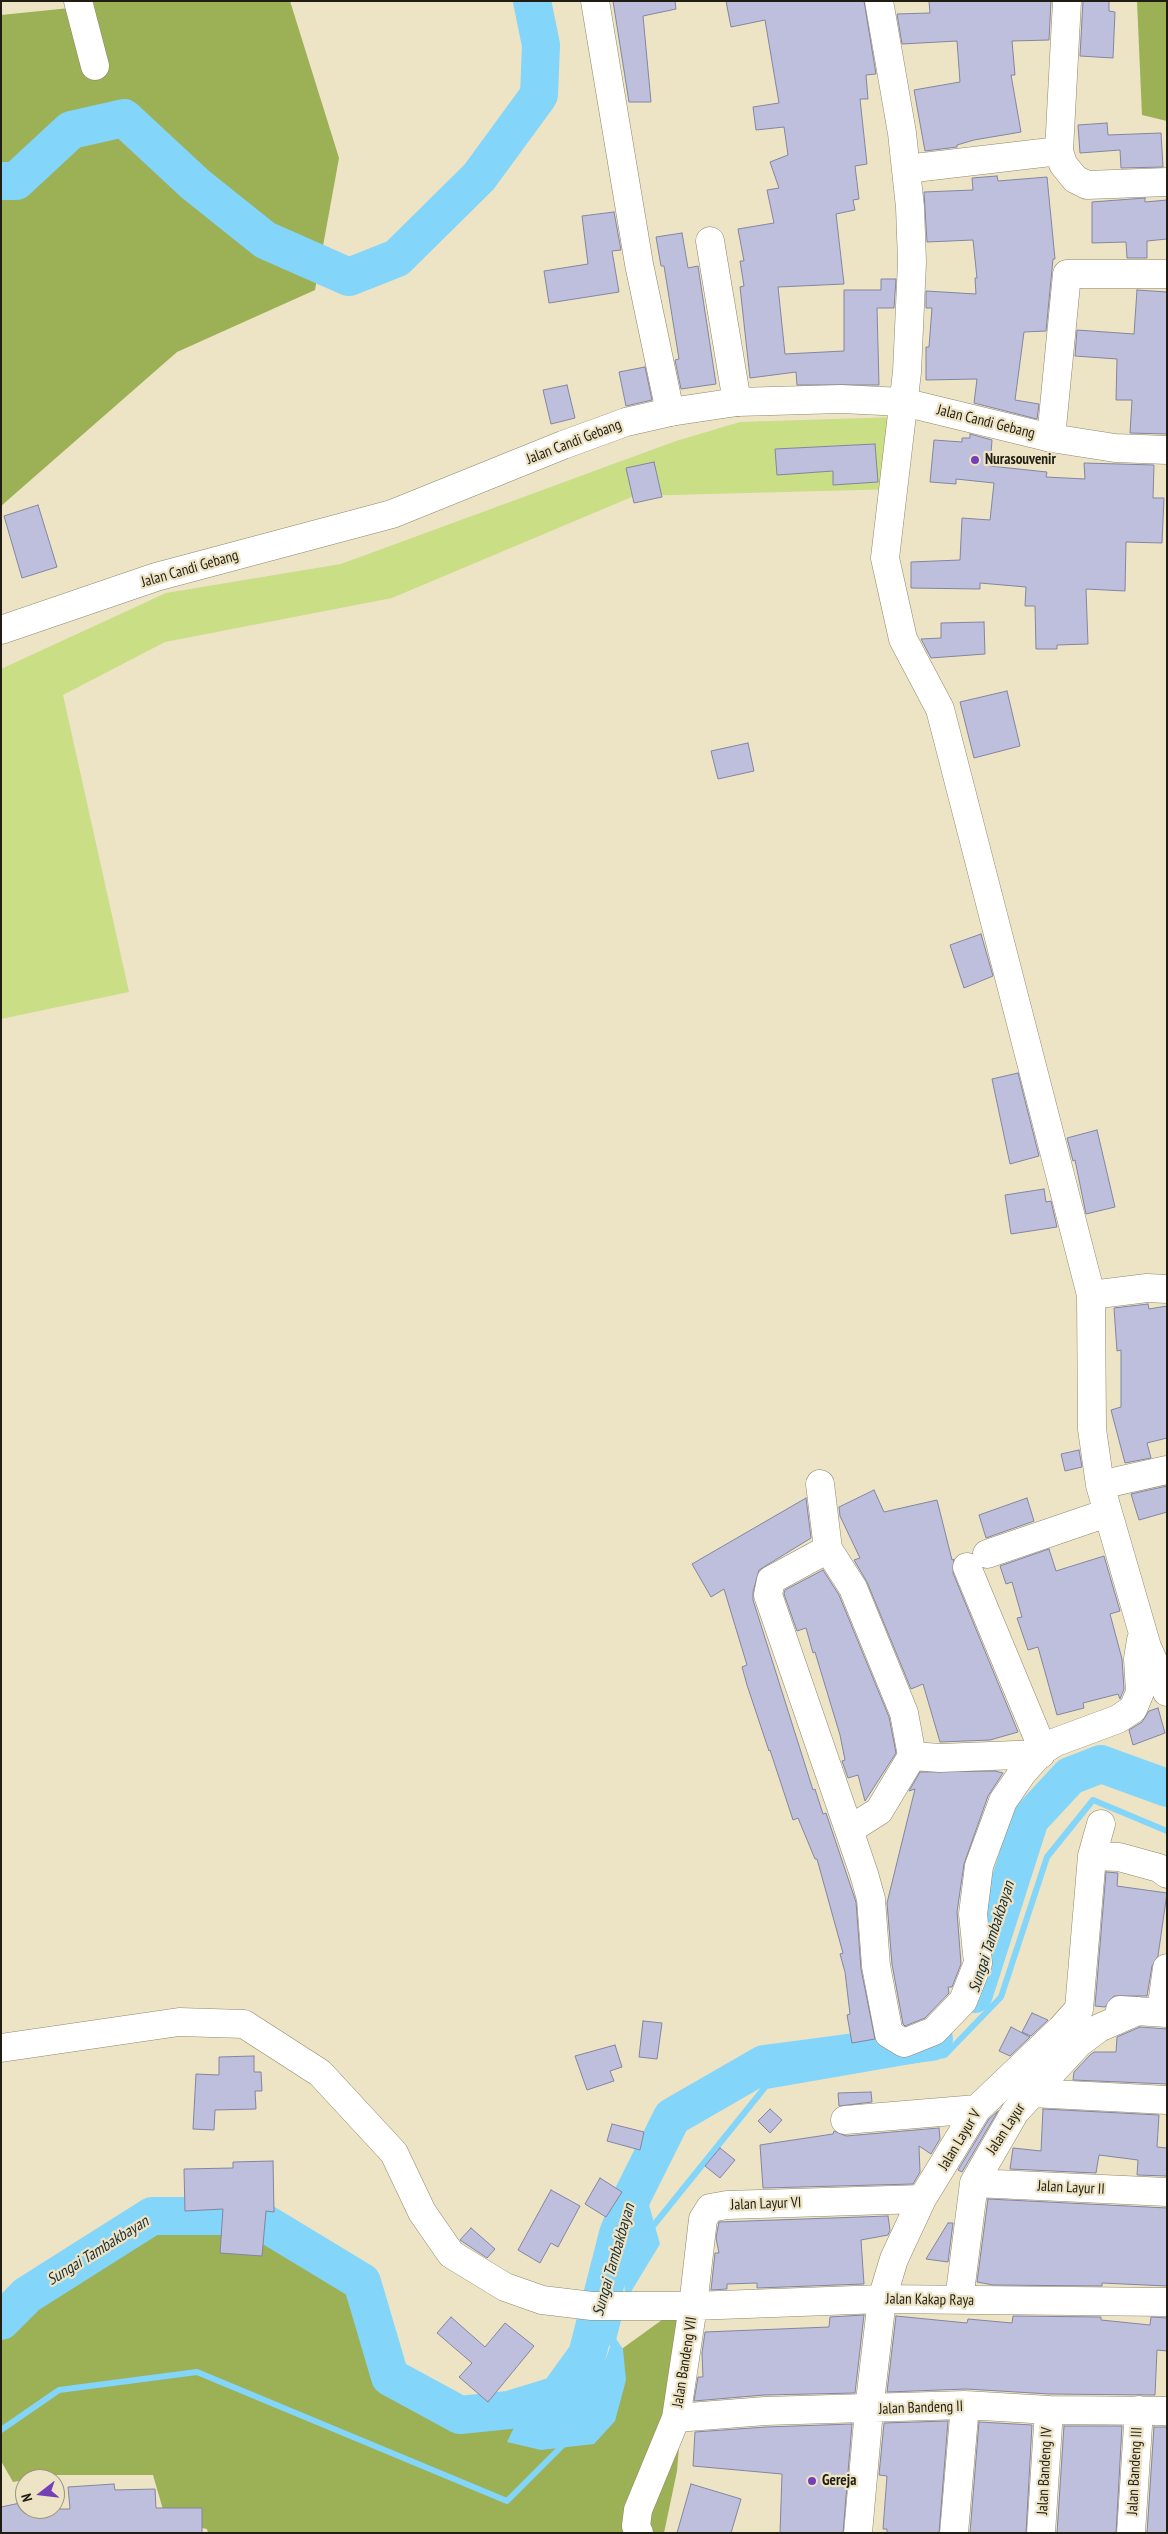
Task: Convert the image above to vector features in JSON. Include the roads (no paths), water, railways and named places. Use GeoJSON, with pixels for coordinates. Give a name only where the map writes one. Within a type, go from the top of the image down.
{"type":"FeatureCollection","features":[{"type":"Feature","properties":{"kind":"street"},"geometry":{"type":"LineString","coordinates":[[78,1],[95,66]]}},
{"type":"Feature","properties":{"kind":"street"},"geometry":{"type":"LineString","coordinates":[[595,1],[639,264],[670,412]]}},
{"type":"Feature","properties":{"kind":"street"},"geometry":{"type":"LineString","coordinates":[[879,1],[899,111],[906,169],[912,262],[903,402],[885,558],[903,639],[940,709],[1091,1295],[1092,1429],[1100,1485],[1107,1513],[1152,1641],[1167,1692]]}},
{"type":"Feature","properties":{"kind":"street"},"geometry":{"type":"LineString","coordinates":[[1067,1],[1059,151],[1063,164],[1075,179],[1087,185],[1167,182]]}},
{"type":"Feature","properties":{"kind":"street"},"geometry":{"type":"LineString","coordinates":[[906,169],[1059,151]]}},
{"type":"Feature","properties":{"kind":"street"},"geometry":{"type":"LineString","coordinates":[[710,241],[738,402]]}},
{"type":"Feature","properties":{"kind":"street"},"geometry":{"type":"LineString","coordinates":[[1051,438],[1067,274],[1167,274]]}},
{"type":"Feature","properties":{"kind":"street","name":"Jalan Candi Gebang"},"geometry":{"type":"LineString","coordinates":[[1,630],[156,577],[392,514],[572,441],[626,422],[670,412],[738,402],[842,399],[903,402],[1051,438],[1115,448],[1167,450]]}},
{"type":"Feature","properties":{"kind":"street"},"geometry":{"type":"LineString","coordinates":[[1091,1295],[1147,1288],[1167,1290]]}},
{"type":"Feature","properties":{"kind":"street"},"geometry":{"type":"LineString","coordinates":[[1100,1485],[1167,1470]]}},
{"type":"Feature","properties":{"kind":"street"},"geometry":{"type":"LineString","coordinates":[[820,1484],[828,1549],[857,1597],[904,1713],[912,1756],[880,1811],[849,1830]]}},
{"type":"Feature","properties":{"kind":"street"},"geometry":{"type":"LineString","coordinates":[[1042,1752],[977,1560],[1107,1513]]}},
{"type":"Feature","properties":{"kind":"street"},"geometry":{"type":"LineString","coordinates":[[828,1549],[771,1580],[768,1595],[864,1874],[870,1899],[876,1966],[889,2034],[904,2043],[934,2031],[963,2001],[978,1963],[973,1914],[979,1866],[1003,1801],[1023,1772],[1042,1752],[1056,1742],[1118,1719],[1133,1709],[1140,1692],[1138,1651],[1152,1641]]}},
{"type":"Feature","properties":{"kind":"street"},"geometry":{"type":"LineString","coordinates":[[912,1756],[940,1758],[1042,1752]]}},
{"type":"Feature","properties":{"kind":"street"},"geometry":{"type":"LineString","coordinates":[[1101,1824],[1092,1856],[1079,2009],[1155,2012],[1167,1968]]}},
{"type":"Feature","properties":{"kind":"street"},"geometry":{"type":"LineString","coordinates":[[1092,1856],[1119,1857],[1159,1868],[1167,1874]]}},
{"type":"Feature","properties":{"kind":"street","name":"Jalan Layur V"},"geometry":{"type":"LineString","coordinates":[[858,2533],[869,2410],[882,2299],[894,2259],[922,2199],[977,2109],[1061,2030],[1079,2009]]}},
{"type":"Feature","properties":{"kind":"street","name":"Jalan Layur"},"geometry":{"type":"LineString","coordinates":[[959,2300],[974,2183],[1015,2112],[1079,2043],[1099,2028],[1155,2012]]}},
{"type":"Feature","properties":{"kind":"street","name":"Jalan Kakap Raya"},"geometry":{"type":"LineString","coordinates":[[1,2048],[179,2022],[244,2024],[320,2073],[394,2153],[422,2212],[450,2254],[505,2287],[542,2300],[592,2306],[693,2306],[882,2299],[1167,2302]]}},
{"type":"Feature","properties":{"kind":"street"},"geometry":{"type":"LineString","coordinates":[[1031,2094],[1167,2100]]}},
{"type":"Feature","properties":{"kind":"street"},"geometry":{"type":"LineString","coordinates":[[845,2120],[977,2109]]}},
{"type":"Feature","properties":{"kind":"street","name":"Jalan Layur II"},"geometry":{"type":"LineString","coordinates":[[974,2183],[1167,2192]]}},
{"type":"Feature","properties":{"kind":"street","name":"Jalan Layur VI"},"geometry":{"type":"LineString","coordinates":[[693,2306],[703,2219],[710,2208],[727,2205],[922,2199]]}},
{"type":"Feature","properties":{"kind":"street","name":"Jalan Bandeng VII"},"geometry":{"type":"LineString","coordinates":[[639,2533],[636,2526],[638,2510],[676,2418],[693,2306]]}},
{"type":"Feature","properties":{"kind":"street"},"geometry":{"type":"LineString","coordinates":[[954,2533],[964,2405]]}},
{"type":"Feature","properties":{"kind":"street","name":"Jalan Bandeng II"},"geometry":{"type":"LineString","coordinates":[[676,2418],[765,2411],[869,2410],[964,2405],[1049,2410],[1167,2411]]}},
{"type":"Feature","properties":{"kind":"street","name":"Jalan Bandeng IV"},"geometry":{"type":"LineString","coordinates":[[1041,2533],[1049,2410]]}},
{"type":"Feature","properties":{"kind":"street","name":"Jalan Bandeng III"},"geometry":{"type":"LineString","coordinates":[[1131,2533],[1139,2410]]}},
{"type":"Feature","properties":{"kind":"water"},"geometry":{"type":"Polygon","coordinates":[[[633,2195],[649,2205],[660,2244],[626,2300],[618,2234],[633,2195]]]}},
{"type":"Feature","properties":{"kind":"water"},"geometry":{"type":"Polygon","coordinates":[[[614,2336],[623,2349],[626,2380],[615,2421],[594,2444],[541,2450],[507,2442],[519,2417],[564,2408],[605,2361],[614,2336]]]}},
{"type":"Feature","properties":{"kind":"waterway"},"geometry":{"type":"LineString","coordinates":[[1,181],[16,181],[71,130],[124,118],[195,184],[265,240],[349,277],[397,258],[479,177],[539,95],[541,45],[532,1]]}},
{"type":"Feature","properties":{"kind":"waterway","name":"Sungai Tambakbayan"},"geometry":{"type":"LineString","coordinates":[[974,1994],[1030,1819],[1070,1776],[1101,1764],[1167,1788]]}},
{"type":"Feature","properties":{"kind":"waterway"},"geometry":{"type":"LineString","coordinates":[[649,2231],[766,2086],[945,2055],[1001,1997],[1047,1857],[1093,1800],[1167,1831]]}},
{"type":"Feature","properties":{"kind":"waterway","name":"Sungai Tambakbayan"},"geometry":{"type":"LineString","coordinates":[[1,2321],[27,2295],[152,2216],[253,2216],[362,2282],[390,2377],[460,2415],[509,2410],[558,2395],[587,2355],[618,2234],[633,2195],[672,2117],[764,2064],[931,2042],[934,2039]]}},
{"type":"Feature","properties":{"kind":"waterway"},"geometry":{"type":"LineString","coordinates":[[612,2344],[620,2312]]}},
{"type":"Feature","properties":{"kind":"waterway"},"geometry":{"type":"LineString","coordinates":[[1,2430],[59,2390],[197,2372],[507,2501],[566,2442]]}},
{"type":"Feature","properties":{"kind":"place","name":"Nurasouvenir"},"geometry":{"type":"Point","coordinates":[975,460]}},
{"type":"Feature","properties":{"kind":"place","name":"Gereja"},"geometry":{"type":"Point","coordinates":[812,2481]}}]}
